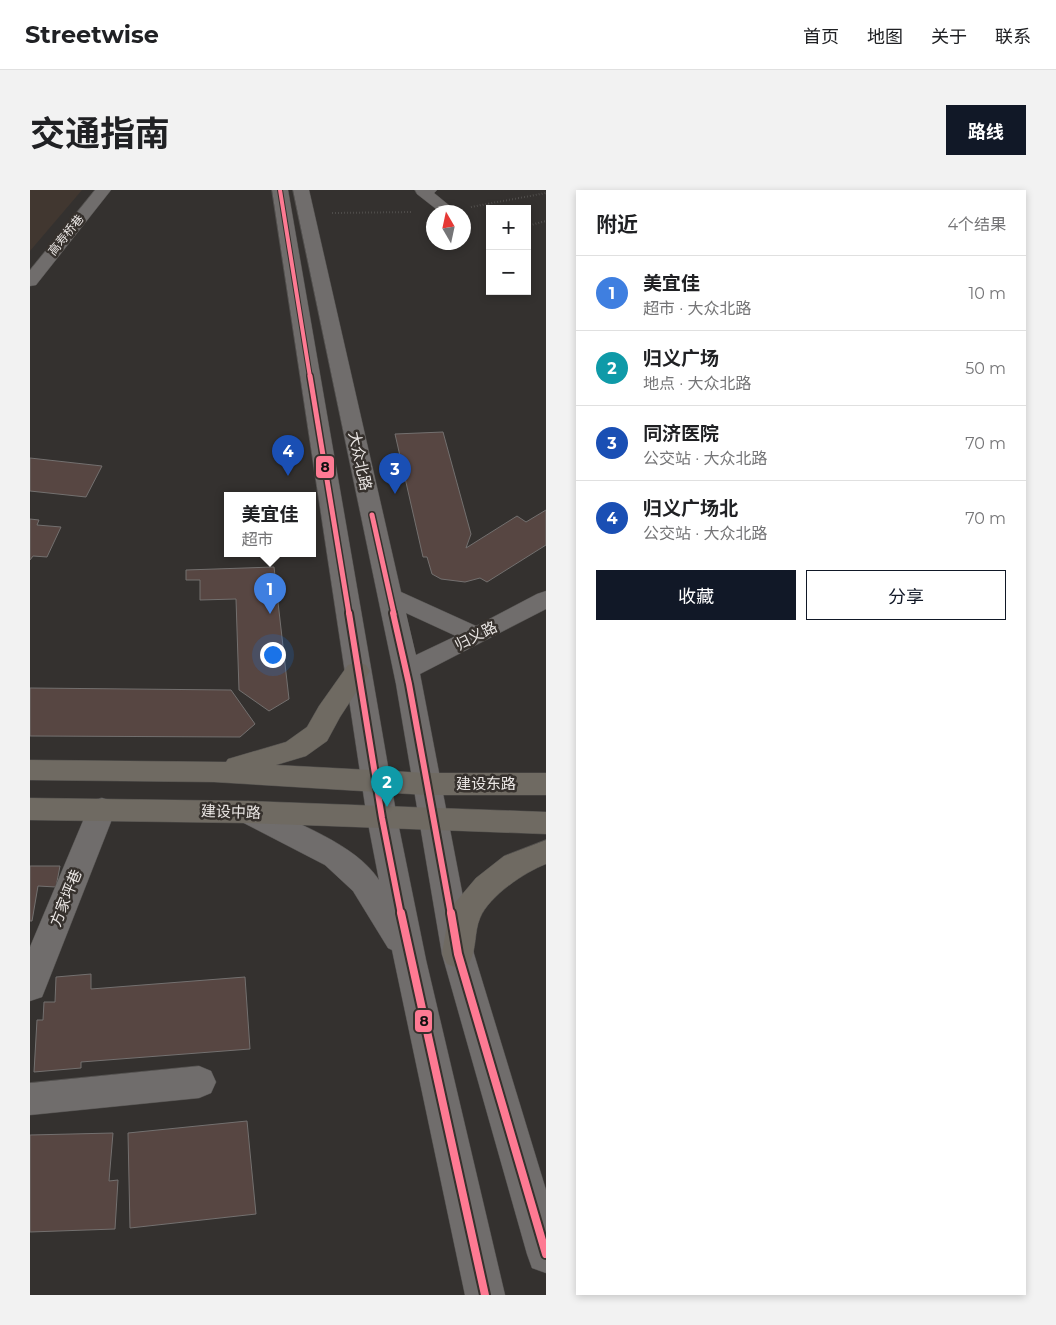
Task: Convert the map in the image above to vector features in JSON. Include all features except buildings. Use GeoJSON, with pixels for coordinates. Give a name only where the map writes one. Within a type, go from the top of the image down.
{"type":"FeatureCollection","features":[{"type":"Feature","properties":{"kind":"main road","name":"高寿桥巷"},"geometry":{"type":"LineString","coordinates":[[30,281],[103,190]]}},
{"type":"Feature","properties":{"kind":"main road"},"geometry":{"type":"LineString","coordinates":[[280,190],[382,818],[410,960],[485,1295]]}},
{"type":"Feature","properties":{"kind":"main road","name":"大众北路"},"geometry":{"type":"LineString","coordinates":[[301,190],[407,678],[458,954],[546,1254]]}},
{"type":"Feature","properties":{"kind":"main road"},"geometry":{"type":"LineString","coordinates":[[429,190],[422,191],[440,205]]}},
{"type":"Feature","properties":{"kind":"main road"},"geometry":{"type":"LineString","coordinates":[[390,596],[477,636]]}},
{"type":"Feature","properties":{"kind":"main road","name":"归义路"},"geometry":{"type":"LineString","coordinates":[[407,678],[477,636],[546,599]]}},
{"type":"Feature","properties":{"kind":"main road"},"geometry":{"type":"LineString","coordinates":[[407,678],[546,612]]}},
{"type":"Feature","properties":{"kind":"main road"},"geometry":{"type":"LineString","coordinates":[[214,772],[296,749],[317,734],[328,713],[357,671]]}},
{"type":"Feature","properties":{"kind":"main road"},"geometry":{"type":"LineString","coordinates":[[30,770],[214,772],[427,784]]}},
{"type":"Feature","properties":{"kind":"main road","name":"建设东路"},"geometry":{"type":"LineString","coordinates":[[427,784],[546,784]]}},
{"type":"Feature","properties":{"kind":"main road","name":"建设中路"},"geometry":{"type":"LineString","coordinates":[[30,809],[248,812],[433,821]]}},
{"type":"Feature","properties":{"kind":"main road","name":"方家坪巷"},"geometry":{"type":"LineString","coordinates":[[30,987],[102,809]]}},
{"type":"Feature","properties":{"kind":"main road"},"geometry":{"type":"LineString","coordinates":[[248,812],[336,857],[364,882],[410,960]]}},
{"type":"Feature","properties":{"kind":"main road"},"geometry":{"type":"LineString","coordinates":[[433,821],[546,823]]}},
{"type":"Feature","properties":{"kind":"main road"},"geometry":{"type":"LineString","coordinates":[[458,954],[465,913],[487,887],[515,864],[546,852]]}},
{"type":"Feature","properties":{"kind":"main road"},"geometry":{"type":"LineString","coordinates":[[30,1099],[199,1082]]}},
{"type":"Feature","properties":{"kind":"path"},"geometry":{"type":"LineString","coordinates":[[531,225],[546,221]]}},
{"type":"Feature","properties":{"kind":"shaded area"},"geometry":{"type":"Polygon","coordinates":[[[30,190],[82,190],[30,251],[30,190]]]}},
{"type":"Feature","properties":{"kind":"transit line","name":"8"},"geometry":{"type":"LineString","coordinates":[[280,190],[382,818],[410,960],[485,1295]]}},
{"type":"Feature","properties":{"kind":"transit line","name":"8"},"geometry":{"type":"LineString","coordinates":[[372,515],[409,684],[458,954],[546,1254]]}},
{"type":"Feature","properties":{"kind":"place","name":"归义广场北"},"geometry":{"type":"Point","coordinates":[288,476]}},
{"type":"Feature","properties":{"kind":"place","name":"同济医院"},"geometry":{"type":"Point","coordinates":[395,494]}},
{"type":"Feature","properties":{"kind":"place","name":"美宜佳"},"geometry":{"type":"Point","coordinates":[270,614]}},
{"type":"Feature","properties":{"kind":"place","name":"归义广场"},"geometry":{"type":"Point","coordinates":[387,807]}}]}
